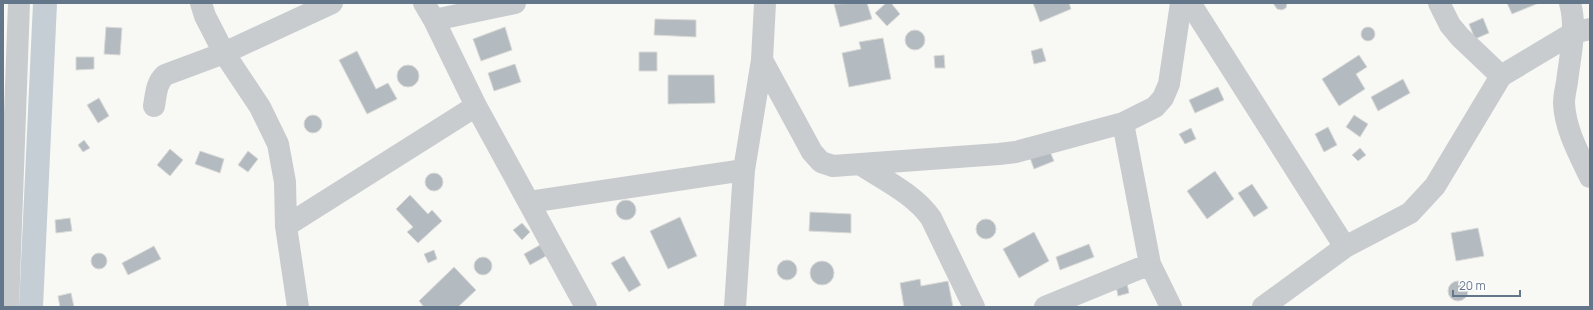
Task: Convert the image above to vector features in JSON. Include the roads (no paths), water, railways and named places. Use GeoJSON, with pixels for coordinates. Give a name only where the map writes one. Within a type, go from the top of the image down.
{"type":"FeatureCollection","features":[{"type":"Feature","properties":{"kind":"street"},"geometry":{"type":"LineString","coordinates":[[8,307],[8,177],[19,3]]}},
{"type":"Feature","properties":{"kind":"street"},"geometry":{"type":"LineString","coordinates":[[202,3],[205,16],[224,53],[260,107],[278,144],[285,182],[286,226],[298,307]]}},
{"type":"Feature","properties":{"kind":"street"},"geometry":{"type":"LineString","coordinates":[[154,106],[160,79],[165,76],[224,53],[332,3]]}},
{"type":"Feature","properties":{"kind":"street"},"geometry":{"type":"LineString","coordinates":[[515,3],[429,12],[476,106],[586,307]]}},
{"type":"Feature","properties":{"kind":"street"},"geometry":{"type":"LineString","coordinates":[[735,307],[744,170],[762,60],[765,3]]}},
{"type":"Feature","properties":{"kind":"street"},"geometry":{"type":"LineString","coordinates":[[762,60],[812,152],[821,162],[832,166],[1016,152],[1123,123],[1155,107],[1163,98],[1169,84],[1181,3]]}},
{"type":"Feature","properties":{"kind":"street"},"geometry":{"type":"LineString","coordinates":[[1190,3],[1345,247]]}},
{"type":"Feature","properties":{"kind":"street"},"geometry":{"type":"LineString","coordinates":[[1439,3],[1450,25],[1460,37],[1501,76]]}},
{"type":"Feature","properties":{"kind":"street"},"geometry":{"type":"LineString","coordinates":[[1570,3],[1573,16],[1581,31],[1564,103],[1574,144],[1590,177]]}},
{"type":"Feature","properties":{"kind":"street"},"geometry":{"type":"LineString","coordinates":[[1263,307],[1345,247],[1410,213],[1436,186],[1501,76],[1581,31]]}},
{"type":"Feature","properties":{"kind":"street"},"geometry":{"type":"LineString","coordinates":[[286,226],[476,106]]}},
{"type":"Feature","properties":{"kind":"street"},"geometry":{"type":"LineString","coordinates":[[1123,123],[1150,264],[1171,307]]}},
{"type":"Feature","properties":{"kind":"street"},"geometry":{"type":"LineString","coordinates":[[860,164],[916,201],[924,209],[931,218],[974,307]]}},
{"type":"Feature","properties":{"kind":"street"},"geometry":{"type":"LineString","coordinates":[[529,202],[744,170]]}},
{"type":"Feature","properties":{"kind":"street"},"geometry":{"type":"LineString","coordinates":[[1045,307],[1150,264]]}},
{"type":"Feature","properties":{"kind":"waterway"},"geometry":{"type":"LineString","coordinates":[[31,307],[45,3]]}}]}
